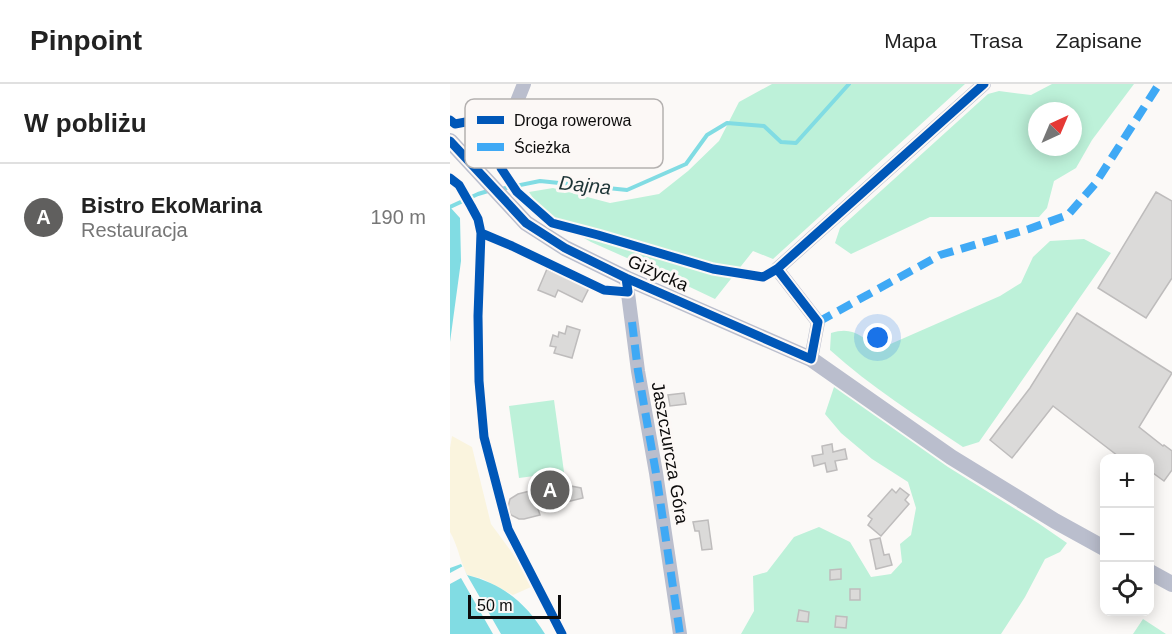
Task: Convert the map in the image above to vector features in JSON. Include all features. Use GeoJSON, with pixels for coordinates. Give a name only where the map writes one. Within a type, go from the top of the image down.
{"type":"FeatureCollection","features":[{"type":"Feature","properties":{"kind":"street"},"geometry":{"type":"LineString","coordinates":[[518,99],[524,84]]}},
{"type":"Feature","properties":{"kind":"street"},"geometry":{"type":"LineString","coordinates":[[811,359],[818,322],[777,269],[984,84]]}},
{"type":"Feature","properties":{"kind":"street"},"geometry":{"type":"LineString","coordinates":[[450,141],[465,157]]}},
{"type":"Feature","properties":{"kind":"street","name":"Giżycka"},"geometry":{"type":"LineString","coordinates":[[476,168],[526,223],[566,248],[626,278],[811,359],[951,457],[1100,546]]}},
{"type":"Feature","properties":{"kind":"street","name":"Jaszczurcza Góra"},"geometry":{"type":"LineString","coordinates":[[626,278],[638,371],[680,634]]}},
{"type":"Feature","properties":{"kind":"street"},"geometry":{"type":"LineString","coordinates":[[1154,575],[1172,584]]}},
{"type":"Feature","properties":{"kind":"green space"},"geometry":{"type":"Polygon","coordinates":[[[772,84],[965,84],[773,259],[753,251],[715,299],[591,242],[545,216],[529,192],[553,188],[610,203],[659,194],[688,171],[719,141],[739,102],[772,84]]]}},
{"type":"Feature","properties":{"kind":"green space"},"geometry":{"type":"Polygon","coordinates":[[[1052,84],[1134,84],[1092,140],[1076,168],[1054,181],[1047,208],[1039,217],[930,217],[851,254],[835,243],[840,228],[988,94],[999,91],[1031,95],[1052,84]]]}},
{"type":"Feature","properties":{"kind":"green space"},"geometry":{"type":"Polygon","coordinates":[[[1084,239],[1111,253],[979,442],[963,447],[878,389],[830,350],[831,333],[839,331],[857,334],[879,349],[1000,296],[1021,283],[1033,257],[1050,241],[1084,239]]]}},
{"type":"Feature","properties":{"kind":"green space"},"geometry":{"type":"Polygon","coordinates":[[[834,387],[948,467],[1067,543],[1060,552],[1045,559],[1025,597],[1001,634],[741,634],[754,611],[753,576],[767,572],[794,537],[819,527],[850,542],[871,577],[891,574],[902,562],[900,544],[911,535],[916,508],[908,482],[872,459],[841,433],[825,414],[834,387]]]}},
{"type":"Feature","properties":{"kind":"green space"},"geometry":{"type":"Polygon","coordinates":[[[554,400],[564,472],[519,478],[509,406],[554,400]]]}},
{"type":"Feature","properties":{"kind":"green space"},"geometry":{"type":"Polygon","coordinates":[[[1143,619],[1166,634],[1133,634],[1143,619]]]}},
{"type":"Feature","properties":{"kind":"sand"},"geometry":{"type":"Polygon","coordinates":[[[452,436],[472,447],[491,524],[519,562],[531,587],[513,595],[483,579],[467,575],[450,532],[452,436]]]}},
{"type":"Feature","properties":{"kind":"water"},"geometry":{"type":"Polygon","coordinates":[[[450,207],[460,218],[461,261],[450,342],[450,207]]]}},
{"type":"Feature","properties":{"kind":"water"},"geometry":{"type":"Polygon","coordinates":[[[461,564],[467,575],[492,584],[512,596],[530,613],[545,634],[450,634],[450,568],[461,564]]]}},
{"type":"Feature","properties":{"kind":"pier"},"geometry":{"type":"Polygon","coordinates":[[[463,566],[501,634],[493,634],[461,578],[450,584],[450,573],[463,566]]]}},
{"type":"Feature","properties":{"kind":"building"},"geometry":{"type":"Polygon","coordinates":[[[1156,192],[1172,201],[1172,278],[1146,318],[1098,288],[1156,192]]]}},
{"type":"Feature","properties":{"kind":"building"},"geometry":{"type":"Polygon","coordinates":[[[547,269],[589,288],[582,302],[558,290],[555,297],[538,290],[547,269]]]}},
{"type":"Feature","properties":{"kind":"building"},"geometry":{"type":"Polygon","coordinates":[[[1077,313],[1172,373],[1139,427],[1172,451],[1172,470],[1164,481],[1154,474],[1154,454],[1115,454],[1053,406],[1012,458],[990,440],[1030,388],[1077,313]]]}},
{"type":"Feature","properties":{"kind":"building"},"geometry":{"type":"Polygon","coordinates":[[[567,326],[580,330],[572,358],[554,353],[556,347],[550,346],[553,335],[558,337],[559,332],[565,334],[567,326]]]}},
{"type":"Feature","properties":{"kind":"building"},"geometry":{"type":"Polygon","coordinates":[[[684,393],[686,404],[670,406],[668,395],[684,393]]]}},
{"type":"Feature","properties":{"kind":"building"},"geometry":{"type":"Polygon","coordinates":[[[832,444],[833,452],[845,449],[847,459],[835,461],[837,470],[827,472],[825,463],[814,466],[812,456],[823,454],[822,446],[832,444]]]}},
{"type":"Feature","properties":{"kind":"building"},"geometry":{"type":"Polygon","coordinates":[[[540,480],[581,488],[583,498],[538,509],[540,515],[524,519],[511,515],[508,507],[510,499],[518,494],[542,488],[540,480]]]}},
{"type":"Feature","properties":{"kind":"building"},"geometry":{"type":"Polygon","coordinates":[[[900,488],[909,495],[905,500],[909,504],[881,536],[868,525],[872,519],[868,516],[892,489],[896,493],[900,488]]]}},
{"type":"Feature","properties":{"kind":"building"},"geometry":{"type":"Polygon","coordinates":[[[708,520],[712,549],[702,550],[699,531],[695,531],[693,522],[708,520]]]}},
{"type":"Feature","properties":{"kind":"building"},"geometry":{"type":"Polygon","coordinates":[[[880,538],[884,555],[889,554],[892,565],[876,569],[870,540],[880,538]]]}},
{"type":"Feature","properties":{"kind":"building"},"geometry":{"type":"Polygon","coordinates":[[[841,569],[841,579],[830,580],[830,570],[841,569]]]}},
{"type":"Feature","properties":{"kind":"building"},"geometry":{"type":"Polygon","coordinates":[[[850,589],[860,589],[860,600],[850,600],[850,589]]]}},
{"type":"Feature","properties":{"kind":"building"},"geometry":{"type":"Polygon","coordinates":[[[799,610],[809,612],[808,622],[797,621],[799,610]]]}},
{"type":"Feature","properties":{"kind":"building"},"geometry":{"type":"Polygon","coordinates":[[[836,616],[847,617],[846,628],[835,627],[836,616]]]}},
{"type":"Feature","properties":{"kind":"waterway","name":"Dajna"},"geometry":{"type":"LineString","coordinates":[[501,189],[540,181],[627,190],[686,164],[707,135],[727,123],[764,126],[781,142],[796,143],[849,84]]}},
{"type":"Feature","properties":{"kind":"waterway","name":"Dajna"},"geometry":{"type":"LineString","coordinates":[[450,207],[488,191]]}},
{"type":"Feature","properties":{"kind":"marked path"},"geometry":{"type":"LineString","coordinates":[[818,322],[940,255],[1068,215],[1095,184],[1159,84]]}},
{"type":"Feature","properties":{"kind":"marked path"},"geometry":{"type":"LineString","coordinates":[[632,322],[680,634]]}},
{"type":"Feature","properties":{"kind":"cycle path"},"geometry":{"type":"LineString","coordinates":[[501,168],[517,192],[552,223],[713,269],[763,277],[777,269],[984,84]]}},
{"type":"Feature","properties":{"kind":"cycle path"},"geometry":{"type":"LineString","coordinates":[[450,120],[455,124],[465,122]]}},
{"type":"Feature","properties":{"kind":"cycle path"},"geometry":{"type":"LineString","coordinates":[[450,141],[465,157]]}},
{"type":"Feature","properties":{"kind":"cycle path"},"geometry":{"type":"LineString","coordinates":[[475,168],[526,223],[565,248],[626,278],[811,359],[818,322],[777,269]]}},
{"type":"Feature","properties":{"kind":"cycle path"},"geometry":{"type":"LineString","coordinates":[[450,178],[459,185],[471,206],[478,219],[481,233],[478,316],[479,381],[484,437],[508,529],[562,634]]}},
{"type":"Feature","properties":{"kind":"cycle path"},"geometry":{"type":"LineString","coordinates":[[481,233],[604,290],[628,292],[626,278]]}},
{"type":"Feature","properties":{"kind":"place","name":"Bistro EkoMarina"},"geometry":{"type":"Point","coordinates":[550,490]}}]}
